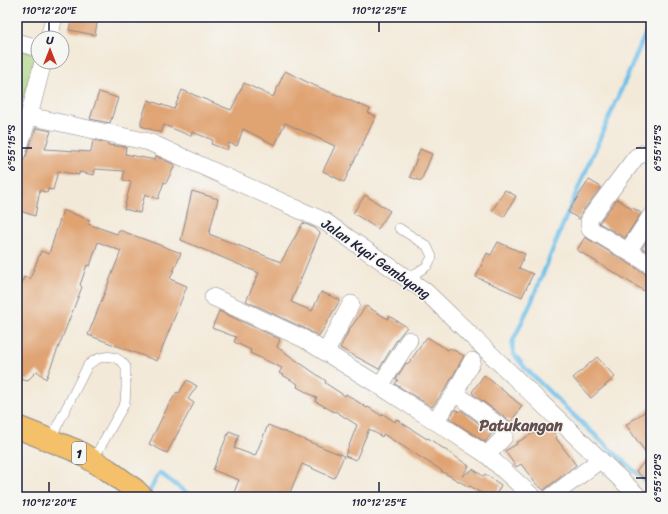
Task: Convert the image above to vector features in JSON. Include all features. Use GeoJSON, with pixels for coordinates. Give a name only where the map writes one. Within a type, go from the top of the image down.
{"type":"FeatureCollection","features":[{"type":"Feature","properties":{"kind":"highway","name":"1"},"geometry":{"type":"LineString","coordinates":[[17,427],[77,452],[108,470],[138,494]]}},
{"type":"Feature","properties":{"kind":"street"},"geometry":{"type":"LineString","coordinates":[[51,30],[54,17]]}},
{"type":"Feature","properties":{"kind":"street"},"geometry":{"type":"LineString","coordinates":[[17,42],[30,46]]}},
{"type":"Feature","properties":{"kind":"street"},"geometry":{"type":"LineString","coordinates":[[17,153],[29,116],[41,70]]}},
{"type":"Feature","properties":{"kind":"street","name":"Jalan Kyai Gembyang"},"geometry":{"type":"LineString","coordinates":[[29,116],[149,142],[324,221],[425,291],[639,497]]}},
{"type":"Feature","properties":{"kind":"street"},"geometry":{"type":"LineString","coordinates":[[651,154],[644,153],[636,157],[590,218],[589,222],[590,229],[651,265]]}},
{"type":"Feature","properties":{"kind":"street"},"geometry":{"type":"LineString","coordinates":[[628,251],[651,216]]}},
{"type":"Feature","properties":{"kind":"street"},"geometry":{"type":"LineString","coordinates":[[213,297],[304,339],[326,352],[486,455],[533,497]]}},
{"type":"Feature","properties":{"kind":"street"},"geometry":{"type":"LineString","coordinates":[[326,352],[351,304]]}},
{"type":"Feature","properties":{"kind":"street"},"geometry":{"type":"LineString","coordinates":[[380,386],[409,340]]}},
{"type":"Feature","properties":{"kind":"street"},"geometry":{"type":"LineString","coordinates":[[435,421],[455,393],[472,361]]}},
{"type":"Feature","properties":{"kind":"street"},"geometry":{"type":"LineString","coordinates":[[455,393],[504,431],[504,436],[486,455]]}},
{"type":"Feature","properties":{"kind":"street"},"geometry":{"type":"LineString","coordinates":[[551,497],[600,460]]}},
{"type":"Feature","properties":{"kind":"lane"},"geometry":{"type":"LineString","coordinates":[[399,228],[427,246],[432,257],[427,266],[407,279]]}},
{"type":"Feature","properties":{"kind":"lane"},"geometry":{"type":"LineString","coordinates":[[50,440],[88,365],[92,361],[104,356],[118,358],[126,367],[125,402],[93,461]]}},
{"type":"Feature","properties":{"kind":"green space"},"geometry":{"type":"Polygon","coordinates":[[[17,48],[30,52],[30,70],[33,70],[17,117],[17,48]]]}},
{"type":"Feature","properties":{"kind":"building"},"geometry":{"type":"Polygon","coordinates":[[[72,17],[98,17],[95,35],[69,30],[72,17]]]}},
{"type":"Feature","properties":{"kind":"building"},"geometry":{"type":"Polygon","coordinates":[[[285,71],[311,84],[370,109],[368,113],[376,116],[344,182],[323,171],[335,146],[285,123],[275,145],[243,129],[237,146],[229,143],[227,150],[211,144],[213,140],[192,132],[191,136],[164,125],[161,133],[141,126],[141,121],[148,100],[174,109],[182,90],[231,110],[244,83],[273,97],[285,71]]]}},
{"type":"Feature","properties":{"kind":"building"},"geometry":{"type":"Polygon","coordinates":[[[99,92],[118,98],[110,123],[90,119],[99,92]]]}},
{"type":"Feature","properties":{"kind":"building"},"geometry":{"type":"Polygon","coordinates":[[[36,128],[51,131],[45,149],[91,152],[93,140],[108,143],[108,145],[126,147],[125,154],[155,160],[156,156],[175,165],[166,183],[164,182],[158,199],[145,194],[140,213],[124,209],[131,182],[123,180],[124,171],[95,169],[94,175],[79,172],[79,175],[58,171],[53,190],[48,189],[47,193],[40,190],[35,216],[17,210],[17,163],[23,161],[26,156],[36,128]]]}},
{"type":"Feature","properties":{"kind":"building"},"geometry":{"type":"Polygon","coordinates":[[[420,149],[432,154],[421,181],[410,177],[420,149]]]}},
{"type":"Feature","properties":{"kind":"building"},"geometry":{"type":"Polygon","coordinates":[[[589,180],[601,187],[582,212],[579,219],[568,212],[589,180]]]}},
{"type":"Feature","properties":{"kind":"building"},"geometry":{"type":"Polygon","coordinates":[[[505,190],[516,196],[504,217],[492,211],[505,190]]]}},
{"type":"Feature","properties":{"kind":"building"},"geometry":{"type":"Polygon","coordinates":[[[192,191],[218,199],[209,234],[281,262],[303,223],[315,228],[320,233],[291,302],[312,311],[321,292],[340,300],[319,336],[246,301],[259,273],[181,240],[192,191]]]}},
{"type":"Feature","properties":{"kind":"building"},"geometry":{"type":"Polygon","coordinates":[[[365,195],[390,211],[378,229],[353,213],[365,195]]]}},
{"type":"Feature","properties":{"kind":"building"},"geometry":{"type":"Polygon","coordinates":[[[617,199],[641,213],[625,238],[599,223],[617,199]]]}},
{"type":"Feature","properties":{"kind":"building"},"geometry":{"type":"Polygon","coordinates":[[[63,210],[90,220],[88,224],[117,234],[119,230],[181,253],[170,279],[187,286],[157,361],[88,335],[121,251],[98,242],[90,266],[87,265],[80,285],[82,287],[46,379],[37,371],[27,381],[17,378],[17,296],[24,277],[30,279],[41,251],[49,254],[63,210]]]}},
{"type":"Feature","properties":{"kind":"building"},"geometry":{"type":"Polygon","coordinates":[[[651,234],[651,253],[642,248],[651,234]]]}},
{"type":"Feature","properties":{"kind":"building"},"geometry":{"type":"Polygon","coordinates":[[[585,237],[646,274],[651,275],[651,295],[577,250],[585,237]]]}},
{"type":"Feature","properties":{"kind":"building"},"geometry":{"type":"Polygon","coordinates":[[[498,242],[525,254],[519,268],[533,274],[522,297],[476,277],[487,253],[491,255],[498,242]]]}},
{"type":"Feature","properties":{"kind":"building"},"geometry":{"type":"Polygon","coordinates":[[[366,306],[388,319],[389,316],[407,327],[398,338],[379,369],[340,348],[349,330],[366,306]]]}},
{"type":"Feature","properties":{"kind":"building"},"geometry":{"type":"Polygon","coordinates":[[[219,311],[280,339],[277,347],[326,381],[325,383],[345,396],[346,394],[367,408],[368,407],[382,416],[383,414],[395,422],[396,419],[427,439],[428,438],[469,466],[462,476],[473,469],[483,476],[485,474],[501,485],[495,497],[487,497],[470,486],[469,487],[441,471],[383,434],[382,437],[369,429],[356,460],[345,456],[357,425],[335,411],[334,412],[315,401],[317,398],[297,387],[298,384],[279,373],[282,368],[250,353],[251,350],[234,342],[236,337],[212,328],[219,311]]]}},
{"type":"Feature","properties":{"kind":"building"},"geometry":{"type":"Polygon","coordinates":[[[427,337],[448,350],[450,348],[464,356],[446,388],[432,407],[395,384],[398,380],[396,379],[406,363],[408,364],[427,337]]]}},
{"type":"Feature","properties":{"kind":"building"},"geometry":{"type":"Polygon","coordinates":[[[597,357],[615,377],[591,398],[573,378],[597,357]]]}},
{"type":"Feature","properties":{"kind":"building"},"geometry":{"type":"Polygon","coordinates":[[[484,375],[522,406],[511,422],[473,394],[472,392],[484,375]]]}},
{"type":"Feature","properties":{"kind":"building"},"geometry":{"type":"Polygon","coordinates":[[[187,380],[197,386],[188,399],[194,403],[167,453],[149,444],[168,406],[177,392],[179,393],[187,380]]]}},
{"type":"Feature","properties":{"kind":"building"},"geometry":{"type":"Polygon","coordinates":[[[651,407],[651,485],[636,471],[649,457],[626,425],[651,407]]]}},
{"type":"Feature","properties":{"kind":"building"},"geometry":{"type":"Polygon","coordinates":[[[456,409],[459,412],[461,410],[492,433],[485,442],[449,418],[456,409]]]}},
{"type":"Feature","properties":{"kind":"building"},"geometry":{"type":"Polygon","coordinates":[[[268,425],[344,456],[334,478],[302,464],[288,497],[232,497],[239,480],[213,470],[229,431],[239,435],[234,448],[255,456],[268,425]]]}},
{"type":"Feature","properties":{"kind":"building"},"geometry":{"type":"Polygon","coordinates":[[[548,425],[576,465],[544,490],[536,484],[521,464],[516,467],[505,451],[548,425]]]}},
{"type":"Feature","properties":{"kind":"waterway"},"geometry":{"type":"LineString","coordinates":[[651,21],[568,212],[512,346],[514,354],[526,369],[568,410],[651,486]]}},
{"type":"Feature","properties":{"kind":"waterway"},"geometry":{"type":"LineString","coordinates":[[148,494],[160,473],[192,497]]}},
{"type":"Feature","properties":{"kind":"district","name":"Patukangan"},"geometry":{"type":"Point","coordinates":[521,425]}}]}
